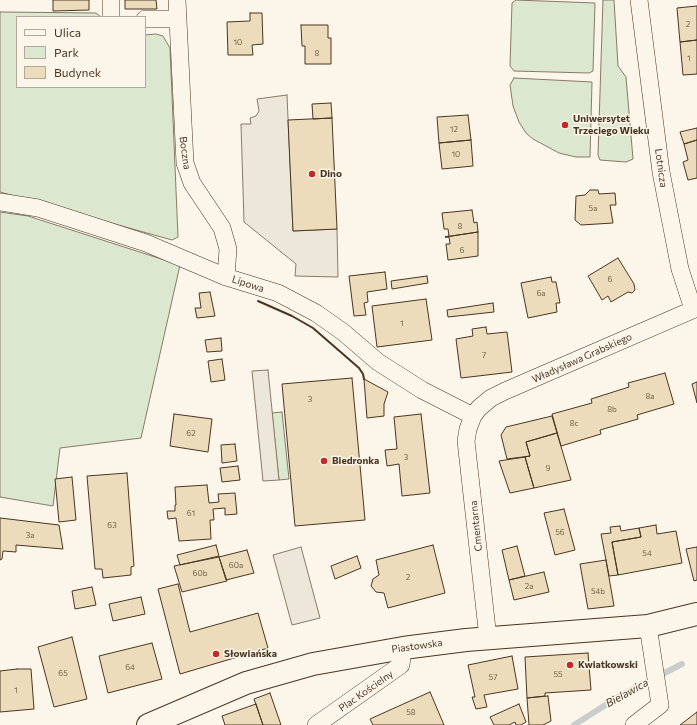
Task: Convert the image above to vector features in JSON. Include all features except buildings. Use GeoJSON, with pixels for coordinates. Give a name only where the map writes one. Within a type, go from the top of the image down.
{"type":"FeatureCollection","features":[{"type":"Feature","properties":{"kind":"main road","name":"Piastowska"},"geometry":{"type":"LineString","coordinates":[[148,725],[228,690],[278,672],[312,664],[402,648],[488,638],[648,626],[697,614]]}},
{"type":"Feature","properties":{"kind":"street"},"geometry":{"type":"LineString","coordinates":[[111,0],[111,16]]}},
{"type":"Feature","properties":{"kind":"street","name":"Boczna"},"geometry":{"type":"LineString","coordinates":[[177,0],[185,162],[192,183],[222,228],[228,249],[226,277]]}},
{"type":"Feature","properties":{"kind":"street","name":"Lotnicza"},"geometry":{"type":"LineString","coordinates":[[639,0],[662,179],[680,269],[695,308]]}},
{"type":"Feature","properties":{"kind":"street"},"geometry":{"type":"LineString","coordinates":[[146,19],[177,19]]}},
{"type":"Feature","properties":{"kind":"street","name":"Lipowa"},"geometry":{"type":"LineString","coordinates":[[0,202],[38,208],[146,243],[226,277],[278,293],[316,313],[343,332],[378,362],[422,390],[473,416]]}},
{"type":"Feature","properties":{"kind":"street","name":"Władysława Grabskiego"},"geometry":{"type":"LineString","coordinates":[[473,416],[479,408],[491,398],[505,391],[695,308]]}},
{"type":"Feature","properties":{"kind":"street","name":"Cmentarna"},"geometry":{"type":"LineString","coordinates":[[473,416],[468,429],[466,441],[488,638]]}},
{"type":"Feature","properties":{"kind":"street"},"geometry":{"type":"LineString","coordinates":[[634,725],[660,705],[656,684],[655,661],[648,626]]}},
{"type":"Feature","properties":{"kind":"street","name":"Plac Kościelny"},"geometry":{"type":"LineString","coordinates":[[316,725],[401,666],[402,648]]}},
{"type":"Feature","properties":{"kind":"green space"},"geometry":{"type":"Polygon","coordinates":[[[516,0],[595,3],[593,71],[589,73],[514,71],[510,66],[512,3],[516,0]]]}},
{"type":"Feature","properties":{"kind":"green space"},"geometry":{"type":"Polygon","coordinates":[[[603,0],[614,0],[618,66],[626,77],[633,159],[626,162],[600,160],[598,155],[603,0]]]}},
{"type":"Feature","properties":{"kind":"green space"},"geometry":{"type":"Polygon","coordinates":[[[0,12],[96,13],[100,16],[16,16],[16,88],[146,88],[146,35],[156,34],[163,36],[170,48],[178,237],[172,240],[0,192],[0,12]]]}},
{"type":"Feature","properties":{"kind":"green space"},"geometry":{"type":"Polygon","coordinates":[[[514,78],[592,82],[590,157],[576,157],[559,153],[533,139],[526,133],[519,122],[513,106],[510,85],[514,78]]]}},
{"type":"Feature","properties":{"kind":"green space"},"geometry":{"type":"Polygon","coordinates":[[[0,212],[28,216],[180,265],[141,438],[60,448],[53,506],[0,497],[0,212]]]}},
{"type":"Feature","properties":{"kind":"green space"},"geometry":{"type":"Polygon","coordinates":[[[282,412],[289,479],[279,480],[272,413],[282,412]]]}},
{"type":"Feature","properties":{"kind":"shaded area"},"geometry":{"type":"Polygon","coordinates":[[[287,95],[293,231],[337,229],[338,277],[295,276],[296,264],[244,222],[241,124],[251,124],[250,118],[256,116],[259,111],[257,99],[287,95]]]}},
{"type":"Feature","properties":{"kind":"shaded area"},"geometry":{"type":"Polygon","coordinates":[[[268,370],[279,480],[263,481],[252,371],[268,370]]]}},
{"type":"Feature","properties":{"kind":"shaded area"},"geometry":{"type":"Polygon","coordinates":[[[301,547],[320,618],[292,625],[273,555],[301,547]]]}},
{"type":"Feature","properties":{"kind":"waterway","name":"Bielawica"},"geometry":{"type":"LineString","coordinates":[[574,725],[618,697],[682,664]]}},
{"type":"Feature","properties":{"kind":"wall"},"geometry":{"type":"LineString","coordinates":[[258,301],[292,316],[313,328],[359,368],[364,379]]}},
{"type":"Feature","properties":{"kind":"place","name":"Uniwersytet Trzeciego Wieku"},"geometry":{"type":"Point","coordinates":[565,125]}},
{"type":"Feature","properties":{"kind":"place","name":"Dino"},"geometry":{"type":"Point","coordinates":[312,174]}},
{"type":"Feature","properties":{"kind":"place","name":"Biedronka"},"geometry":{"type":"Point","coordinates":[324,461]}},
{"type":"Feature","properties":{"kind":"place","name":"Słowiańska"},"geometry":{"type":"Point","coordinates":[216,654]}},
{"type":"Feature","properties":{"kind":"place","name":"Kwiatkowski"},"geometry":{"type":"Point","coordinates":[570,665]}}]}
